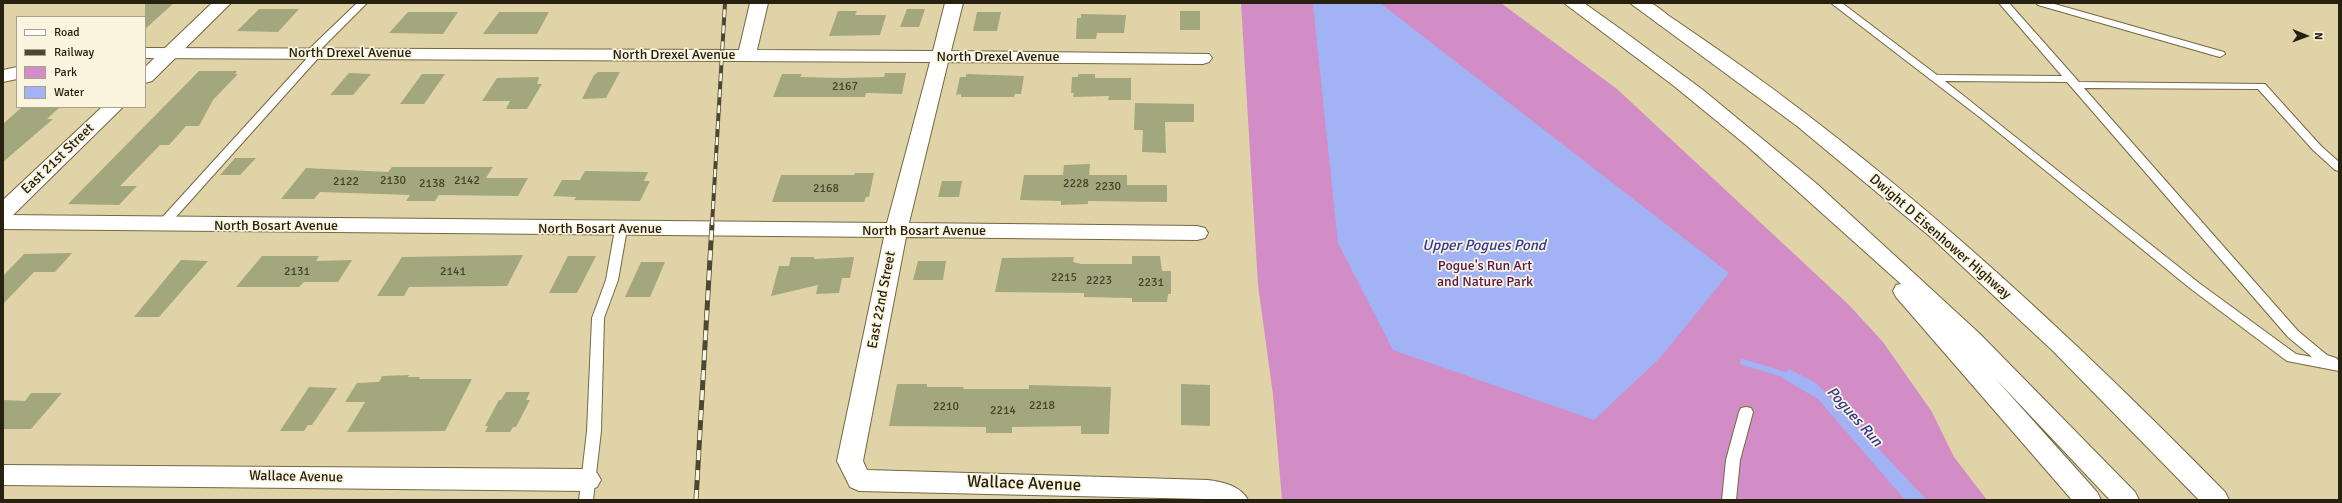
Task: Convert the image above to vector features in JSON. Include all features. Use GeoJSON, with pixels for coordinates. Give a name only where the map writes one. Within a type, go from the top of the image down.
{"type":"FeatureCollection","features":[{"type":"Feature","properties":{"kind":"main road"},"geometry":{"type":"LineString","coordinates":[[146,75],[222,3]]}},
{"type":"Feature","properties":{"kind":"main road"},"geometry":{"type":"LineString","coordinates":[[746,56],[759,3]]}},
{"type":"Feature","properties":{"kind":"main road","name":"East 22nd Street"},"geometry":{"type":"LineString","coordinates":[[859,480],[850,461],[896,231],[954,3]]}},
{"type":"Feature","properties":{"kind":"main road"},"geometry":{"type":"LineString","coordinates":[[1573,3],[1695,93],[1809,187],[1897,266],[1987,353],[2126,500]]}},
{"type":"Feature","properties":{"kind":"main road","name":"Dwight D Eisenhower Highway"},"geometry":{"type":"LineString","coordinates":[[1639,3],[1784,107],[1900,200],[2040,324],[2150,432],[2216,500]]}},
{"type":"Feature","properties":{"kind":"main road","name":"North Drexel Avenue"},"geometry":{"type":"LineString","coordinates":[[146,52],[1203,58]]}},
{"type":"Feature","properties":{"kind":"main road"},"geometry":{"type":"LineString","coordinates":[[3,76],[16,73]]}},
{"type":"Feature","properties":{"kind":"main road","name":"East 21st Street"},"geometry":{"type":"LineString","coordinates":[[3,212],[112,108]]}},
{"type":"Feature","properties":{"kind":"main road"},"geometry":{"type":"LineString","coordinates":[[1809,187],[1951,342],[2088,500]]}},
{"type":"Feature","properties":{"kind":"main road","name":"North Bosart Avenue"},"geometry":{"type":"LineString","coordinates":[[3,222],[162,225],[1197,233]]}},
{"type":"Feature","properties":{"kind":"main road"},"geometry":{"type":"LineString","coordinates":[[2150,432],[2223,500]]}},
{"type":"Feature","properties":{"kind":"main road","name":"Wallace Avenue"},"geometry":{"type":"LineString","coordinates":[[3,475],[587,490]]}},
{"type":"Feature","properties":{"kind":"main road","name":"Wallace Avenue"},"geometry":{"type":"LineString","coordinates":[[859,480],[1179,489],[1214,491],[1228,495],[1235,500]]}},
{"type":"Feature","properties":{"kind":"lane"},"geometry":{"type":"LineString","coordinates":[[162,225],[314,53],[362,3]]}},
{"type":"Feature","properties":{"kind":"lane"},"geometry":{"type":"LineString","coordinates":[[1836,3],[1986,117],[2196,286],[2292,358],[2339,365]]}},
{"type":"Feature","properties":{"kind":"lane"},"geometry":{"type":"LineString","coordinates":[[2004,3],[2293,334],[2322,358],[2339,365]]}},
{"type":"Feature","properties":{"kind":"lane"},"geometry":{"type":"LineString","coordinates":[[2041,3],[2220,54]]}},
{"type":"Feature","properties":{"kind":"lane"},"geometry":{"type":"LineString","coordinates":[[1933,78],[2261,86],[2317,148],[2339,168]]}},
{"type":"Feature","properties":{"kind":"lane"},"geometry":{"type":"LineString","coordinates":[[587,490],[594,431],[598,318],[612,280],[621,229]]}},
{"type":"Feature","properties":{"kind":"lane"},"geometry":{"type":"LineString","coordinates":[[1729,500],[1733,460],[1746,412]]}},
{"type":"Feature","properties":{"kind":"green space","name":"Pogue's Run Art and Nature Park"},"geometry":{"type":"Polygon","coordinates":[[[1241,3],[1501,3],[1617,89],[1849,305],[1883,342],[1932,412],[1954,457],[1987,500],[1282,500],[1273,395],[1258,285],[1241,3]]]}},
{"type":"Feature","properties":{"kind":"water","name":"Upper Pogues Pond"},"geometry":{"type":"Polygon","coordinates":[[[1316,3],[1380,3],[1729,273],[1660,358],[1594,420],[1393,350],[1338,243],[1313,5],[1316,3]]]}},
{"type":"Feature","properties":{"kind":"water"},"geometry":{"type":"Polygon","coordinates":[[[1789,369],[1816,383],[1927,500],[1905,500],[1818,399],[1782,378],[1789,369]]]}},
{"type":"Feature","properties":{"kind":"building"},"geometry":{"type":"Polygon","coordinates":[[[145,3],[174,3],[146,28],[145,3]]]}},
{"type":"Feature","properties":{"kind":"building"},"geometry":{"type":"Polygon","coordinates":[[[259,9],[299,9],[278,32],[237,31],[259,9]]]}},
{"type":"Feature","properties":{"kind":"building"},"geometry":{"type":"Polygon","coordinates":[[[907,9],[925,9],[919,27],[900,27],[907,9]]]}},
{"type":"Feature","properties":{"kind":"building"},"geometry":{"type":"Polygon","coordinates":[[[838,11],[857,11],[855,15],[886,15],[880,35],[829,36],[838,11]]]}},
{"type":"Feature","properties":{"kind":"building"},"geometry":{"type":"Polygon","coordinates":[[[1180,11],[1200,11],[1200,30],[1180,30],[1180,11]]]}},
{"type":"Feature","properties":{"kind":"building"},"geometry":{"type":"Polygon","coordinates":[[[408,12],[458,12],[443,34],[389,33],[408,12]]]}},
{"type":"Feature","properties":{"kind":"building"},"geometry":{"type":"Polygon","coordinates":[[[499,12],[549,12],[537,34],[483,34],[499,12]]]}},
{"type":"Feature","properties":{"kind":"building"},"geometry":{"type":"Polygon","coordinates":[[[977,12],[1001,12],[997,31],[973,31],[977,12]]]}},
{"type":"Feature","properties":{"kind":"building"},"geometry":{"type":"Polygon","coordinates":[[[1081,14],[1126,15],[1124,33],[1097,33],[1096,39],[1076,39],[1077,18],[1081,18],[1081,14]]]}},
{"type":"Feature","properties":{"kind":"building"},"geometry":{"type":"Polygon","coordinates":[[[199,71],[237,71],[235,74],[238,74],[213,100],[199,126],[186,126],[169,145],[160,145],[120,186],[137,186],[119,205],[68,204],[199,71]]]}},
{"type":"Feature","properties":{"kind":"building"},"geometry":{"type":"Polygon","coordinates":[[[598,72],[620,72],[606,98],[582,99],[594,75],[598,72]]]}},
{"type":"Feature","properties":{"kind":"building"},"geometry":{"type":"Polygon","coordinates":[[[349,73],[371,74],[353,95],[330,95],[349,73]]]}},
{"type":"Feature","properties":{"kind":"building"},"geometry":{"type":"Polygon","coordinates":[[[885,73],[906,73],[902,94],[866,93],[865,97],[773,97],[782,74],[802,74],[800,77],[842,78],[884,77],[885,73]]]}},
{"type":"Feature","properties":{"kind":"building"},"geometry":{"type":"Polygon","coordinates":[[[422,74],[445,74],[424,104],[400,104],[422,74]]]}},
{"type":"Feature","properties":{"kind":"building"},"geometry":{"type":"Polygon","coordinates":[[[966,74],[1024,76],[1021,94],[1015,94],[1014,97],[961,97],[961,94],[956,95],[960,77],[966,77],[966,74]]]}},
{"type":"Feature","properties":{"kind":"building"},"geometry":{"type":"Polygon","coordinates":[[[1078,74],[1095,74],[1095,78],[1131,78],[1131,100],[1108,100],[1109,96],[1073,97],[1074,93],[1071,93],[1072,77],[1078,77],[1078,74]]]}},
{"type":"Feature","properties":{"kind":"building"},"geometry":{"type":"Polygon","coordinates":[[[539,77],[537,84],[542,84],[527,109],[506,109],[510,101],[482,101],[497,78],[539,77]]]}},
{"type":"Feature","properties":{"kind":"building"},"geometry":{"type":"Polygon","coordinates":[[[1135,103],[1194,104],[1194,122],[1165,122],[1166,153],[1142,152],[1143,130],[1134,130],[1135,103]]]}},
{"type":"Feature","properties":{"kind":"building"},"geometry":{"type":"Polygon","coordinates":[[[21,108],[59,108],[47,119],[53,119],[3,162],[3,124],[21,108]]]}},
{"type":"Feature","properties":{"kind":"building"},"geometry":{"type":"Polygon","coordinates":[[[235,158],[256,158],[240,175],[220,175],[235,158]]]}},
{"type":"Feature","properties":{"kind":"building"},"geometry":{"type":"Polygon","coordinates":[[[1090,164],[1089,175],[1127,175],[1127,185],[1167,185],[1167,202],[1088,201],[1088,204],[1061,205],[1061,201],[1020,200],[1024,175],[1063,175],[1064,165],[1090,164]]]}},
{"type":"Feature","properties":{"kind":"building"},"geometry":{"type":"Polygon","coordinates":[[[392,167],[493,167],[486,178],[528,178],[518,196],[439,195],[435,201],[406,201],[410,195],[320,192],[314,199],[281,199],[306,168],[388,172],[392,167]]]}},
{"type":"Feature","properties":{"kind":"building"},"geometry":{"type":"Polygon","coordinates":[[[585,171],[648,172],[644,181],[650,181],[640,201],[574,200],[576,197],[553,196],[562,180],[580,180],[585,171]]]}},
{"type":"Feature","properties":{"kind":"building"},"geometry":{"type":"Polygon","coordinates":[[[855,173],[874,173],[869,197],[866,197],[864,202],[772,202],[781,175],[854,175],[855,173]]]}},
{"type":"Feature","properties":{"kind":"building"},"geometry":{"type":"Polygon","coordinates":[[[942,181],[962,181],[959,197],[938,197],[942,181]]]}},
{"type":"Feature","properties":{"kind":"building"},"geometry":{"type":"Polygon","coordinates":[[[72,253],[55,272],[34,272],[3,304],[3,276],[24,254],[72,253]]]}},
{"type":"Feature","properties":{"kind":"building"},"geometry":{"type":"Polygon","coordinates":[[[523,255],[507,286],[409,287],[404,296],[377,296],[402,257],[523,255]]]}},
{"type":"Feature","properties":{"kind":"building"},"geometry":{"type":"Polygon","coordinates":[[[262,256],[319,256],[316,261],[352,260],[338,282],[304,282],[299,287],[236,287],[262,256]]]}},
{"type":"Feature","properties":{"kind":"building"},"geometry":{"type":"Polygon","coordinates":[[[568,256],[596,256],[577,293],[549,293],[568,256]]]}},
{"type":"Feature","properties":{"kind":"building"},"geometry":{"type":"Polygon","coordinates":[[[1132,256],[1160,256],[1162,271],[1171,271],[1171,294],[1168,294],[1167,302],[1132,302],[1132,298],[1084,297],[1084,293],[995,292],[1002,258],[1074,257],[1073,262],[1081,264],[1132,264],[1132,256]]]}},
{"type":"Feature","properties":{"kind":"building"},"geometry":{"type":"Polygon","coordinates":[[[791,257],[814,257],[814,259],[854,257],[850,278],[842,278],[839,293],[816,294],[818,285],[771,296],[779,266],[789,266],[791,257]]]}},
{"type":"Feature","properties":{"kind":"building"},"geometry":{"type":"Polygon","coordinates":[[[181,260],[208,261],[159,317],[134,317],[181,260]]]}},
{"type":"Feature","properties":{"kind":"building"},"geometry":{"type":"Polygon","coordinates":[[[918,261],[946,261],[943,280],[913,280],[918,261]]]}},
{"type":"Feature","properties":{"kind":"building"},"geometry":{"type":"Polygon","coordinates":[[[641,262],[665,262],[650,297],[625,297],[641,262]]]}},
{"type":"Feature","properties":{"kind":"building"},"geometry":{"type":"Polygon","coordinates":[[[409,375],[408,377],[420,377],[419,379],[472,379],[445,431],[347,432],[365,402],[345,402],[357,383],[379,382],[382,376],[409,375]]]}},
{"type":"Feature","properties":{"kind":"building"},"geometry":{"type":"Polygon","coordinates":[[[897,384],[927,384],[927,387],[964,387],[963,389],[1029,389],[1029,385],[1111,387],[1109,434],[1081,434],[1081,426],[1012,427],[1012,433],[986,433],[986,427],[889,426],[897,384]]]}},
{"type":"Feature","properties":{"kind":"building"},"geometry":{"type":"Polygon","coordinates":[[[1181,384],[1210,385],[1210,426],[1181,425],[1181,384]]]}},
{"type":"Feature","properties":{"kind":"building"},"geometry":{"type":"Polygon","coordinates":[[[309,387],[337,388],[312,425],[308,425],[304,431],[280,431],[309,387]]]}},
{"type":"Feature","properties":{"kind":"building"},"geometry":{"type":"Polygon","coordinates":[[[506,392],[530,392],[526,400],[530,400],[516,427],[513,427],[510,432],[485,432],[488,426],[485,426],[499,400],[501,400],[506,392]]]}},
{"type":"Feature","properties":{"kind":"building"},"geometry":{"type":"Polygon","coordinates":[[[31,393],[62,393],[31,429],[3,429],[3,400],[25,401],[31,393]]]}},
{"type":"Feature","properties":{"kind":"waterway","name":"Pogues Run"},"geometry":{"type":"LineString","coordinates":[[1743,362],[1792,377]]}},
{"type":"Feature","properties":{"kind":"railway"},"geometry":{"type":"LineString","coordinates":[[712,225],[725,3]]}},
{"type":"Feature","properties":{"kind":"railway"},"geometry":{"type":"LineString","coordinates":[[696,500],[712,224]]}}]}
